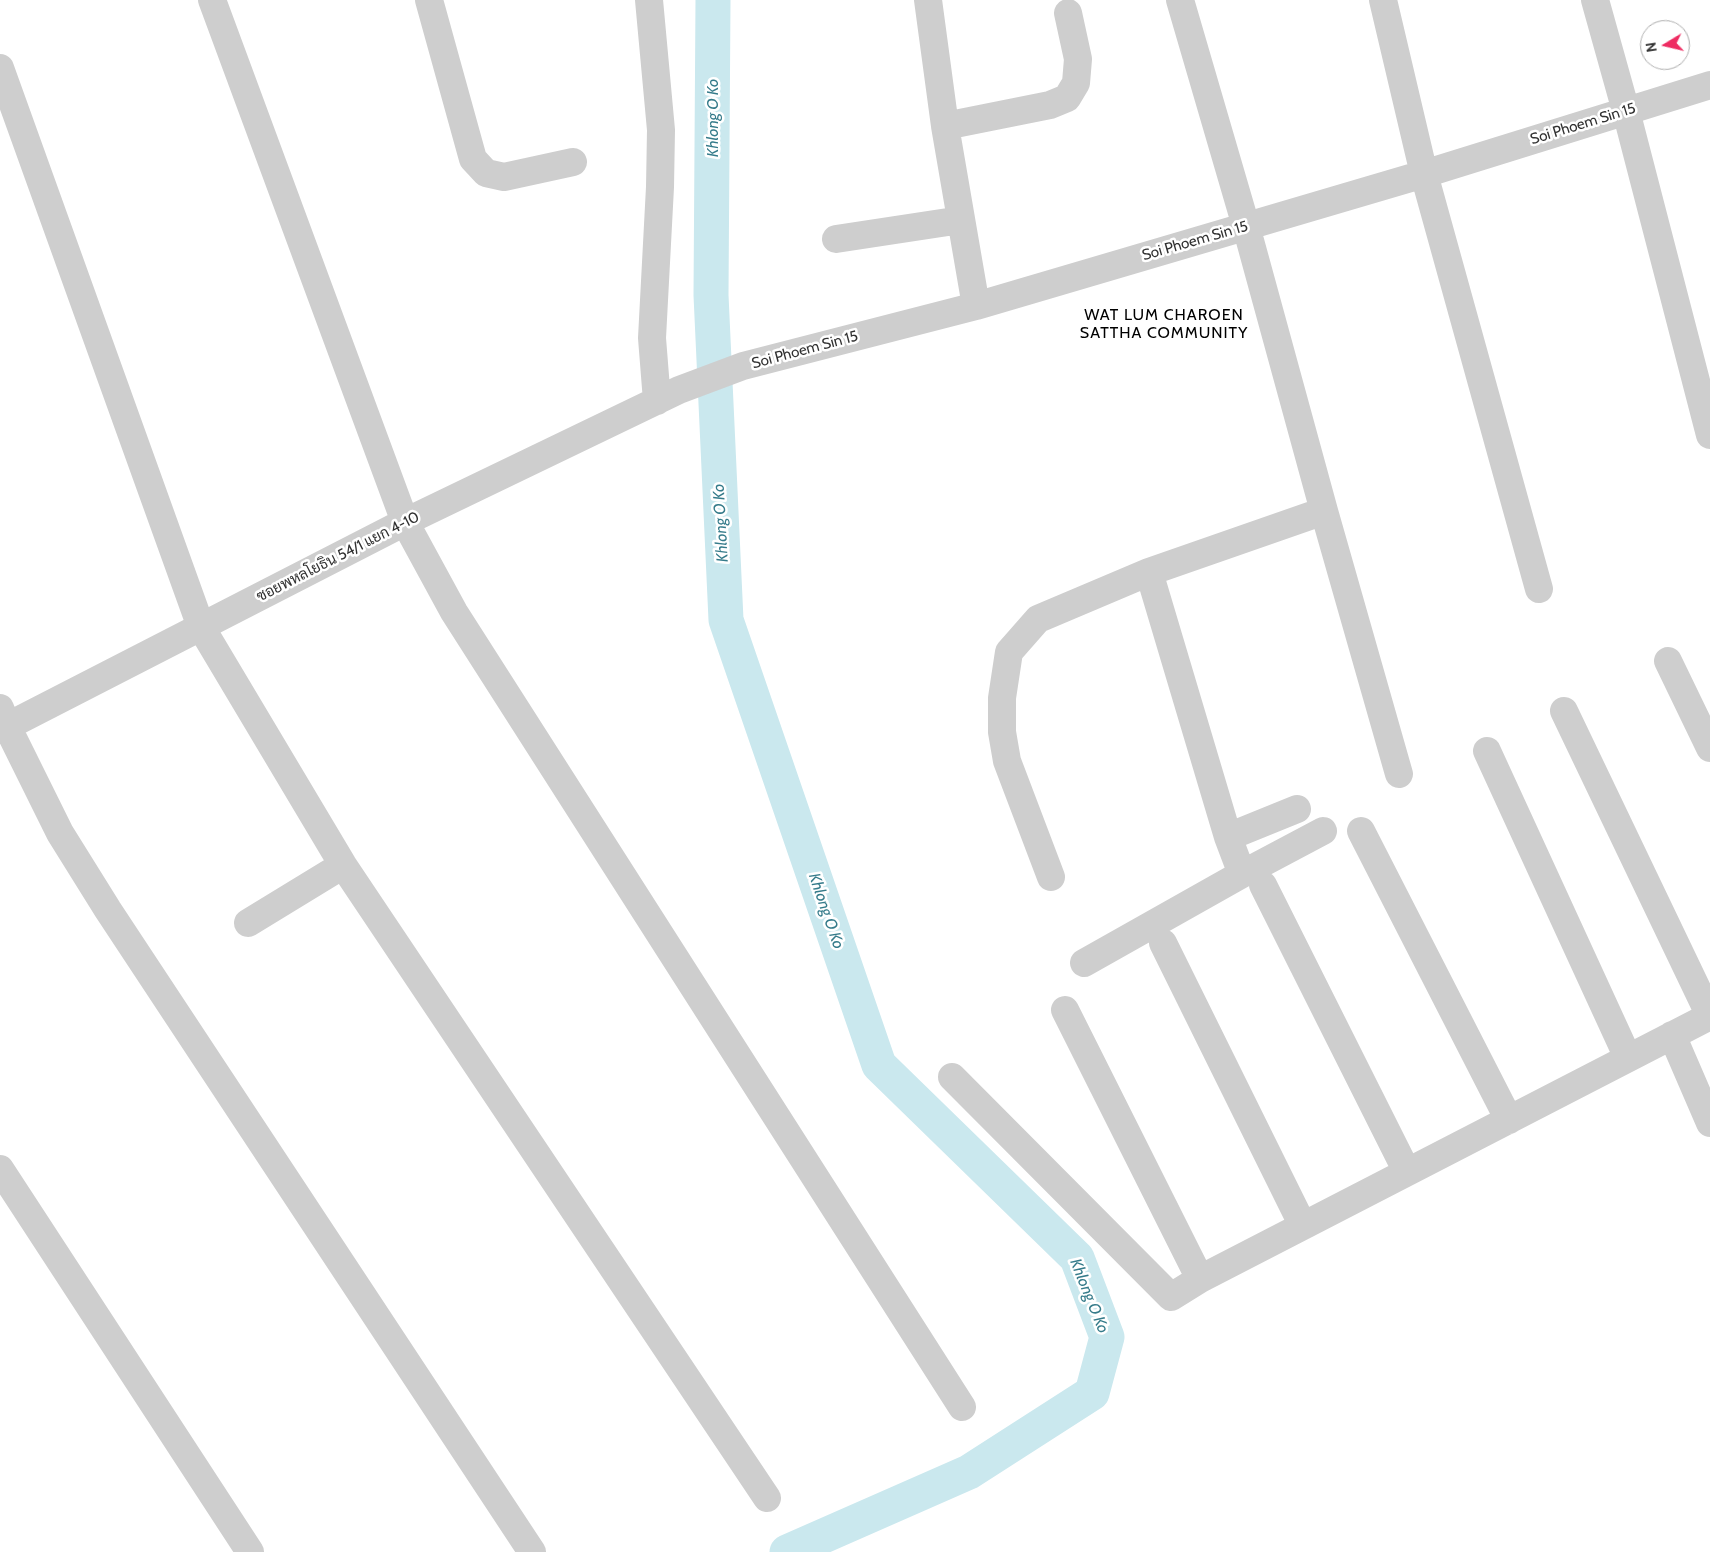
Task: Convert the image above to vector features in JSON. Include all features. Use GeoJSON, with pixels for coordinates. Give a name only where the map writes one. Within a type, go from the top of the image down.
{"type":"FeatureCollection","features":[{"type":"Feature","properties":{"kind":"street"},"geometry":{"type":"LineString","coordinates":[[212,0],[405,522],[454,612],[962,1407]]}},
{"type":"Feature","properties":{"kind":"street"},"geometry":{"type":"LineString","coordinates":[[429,0],[473,159],[486,173],[504,177],[573,162]]}},
{"type":"Feature","properties":{"kind":"street"},"geometry":{"type":"LineString","coordinates":[[649,0],[661,130],[660,196],[652,338],[668,396]]}},
{"type":"Feature","properties":{"kind":"street"},"geometry":{"type":"LineString","coordinates":[[928,0],[945,126],[976,306]]}},
{"type":"Feature","properties":{"kind":"street"},"geometry":{"type":"LineString","coordinates":[[1180,0],[1246,226],[1324,511],[1400,774]]}},
{"type":"Feature","properties":{"kind":"street"},"geometry":{"type":"LineString","coordinates":[[1383,0],[1424,174],[1539,589]]}},
{"type":"Feature","properties":{"kind":"street"},"geometry":{"type":"LineString","coordinates":[[1595,0],[1626,111],[1710,435]]}},
{"type":"Feature","properties":{"kind":"street"},"geometry":{"type":"LineString","coordinates":[[945,126],[1050,105],[1067,98],[1076,83],[1078,59],[1068,13]]}},
{"type":"Feature","properties":{"kind":"street"},"geometry":{"type":"LineString","coordinates":[[0,68],[201,627],[343,864],[767,1498]]}},
{"type":"Feature","properties":{"kind":"street","name":"Soi Phoem Sin 15"},"geometry":{"type":"LineString","coordinates":[[668,396],[743,366],[976,306],[1424,174],[1710,85]]}},
{"type":"Feature","properties":{"kind":"street"},"geometry":{"type":"LineString","coordinates":[[836,240],[961,220]]}},
{"type":"Feature","properties":{"kind":"street","name":"ซอยพหลโยธิน 54/1 แยก 4-10"},"geometry":{"type":"LineString","coordinates":[[2,721],[201,627],[405,522],[668,396]]}},
{"type":"Feature","properties":{"kind":"street"},"geometry":{"type":"LineString","coordinates":[[1051,877],[1007,761],[1005,751],[1002,732],[1002,698],[1009,652],[1038,619],[1149,572],[1324,511]]}},
{"type":"Feature","properties":{"kind":"street"},"geometry":{"type":"LineString","coordinates":[[1149,572],[1228,837],[1407,1172]]}},
{"type":"Feature","properties":{"kind":"street"},"geometry":{"type":"LineString","coordinates":[[1668,662],[1710,748]]}},
{"type":"Feature","properties":{"kind":"street"},"geometry":{"type":"LineString","coordinates":[[952,1077],[1171,1297],[1200,1279],[1710,1016],[1564,711]]}},
{"type":"Feature","properties":{"kind":"street"},"geometry":{"type":"LineString","coordinates":[[2,721],[60,833],[104,902],[532,1552]]}},
{"type":"Feature","properties":{"kind":"street"},"geometry":{"type":"LineString","coordinates":[[1486,751],[1628,1058]]}},
{"type":"Feature","properties":{"kind":"street"},"geometry":{"type":"LineString","coordinates":[[1228,837],[1297,809]]}},
{"type":"Feature","properties":{"kind":"street"},"geometry":{"type":"LineString","coordinates":[[1084,963],[1252,880],[1323,831]]}},
{"type":"Feature","properties":{"kind":"street"},"geometry":{"type":"LineString","coordinates":[[1361,831],[1509,1120]]}},
{"type":"Feature","properties":{"kind":"street"},"geometry":{"type":"LineString","coordinates":[[248,923],[343,864]]}},
{"type":"Feature","properties":{"kind":"street"},"geometry":{"type":"LineString","coordinates":[[1163,943],[1303,1226]]}},
{"type":"Feature","properties":{"kind":"street"},"geometry":{"type":"LineString","coordinates":[[1065,1010],[1200,1279]]}},
{"type":"Feature","properties":{"kind":"street"},"geometry":{"type":"LineString","coordinates":[[1672,1035],[1710,1123]]}},
{"type":"Feature","properties":{"kind":"street"},"geometry":{"type":"LineString","coordinates":[[0,1169],[250,1552]]}},
{"type":"Feature","properties":{"kind":"waterway","name":"Khlong O Ko"},"geometry":{"type":"LineString","coordinates":[[713,0],[711,295],[726,620],[879,1065],[1077,1258],[1107,1337],[1092,1393],[969,1472],[787,1552]]}},
{"type":"Feature","properties":{"kind":"district","name":"WAT LUM CHAROEN SATTHA COMMUNITY"},"geometry":{"type":"Point","coordinates":[1164,324]}}]}
